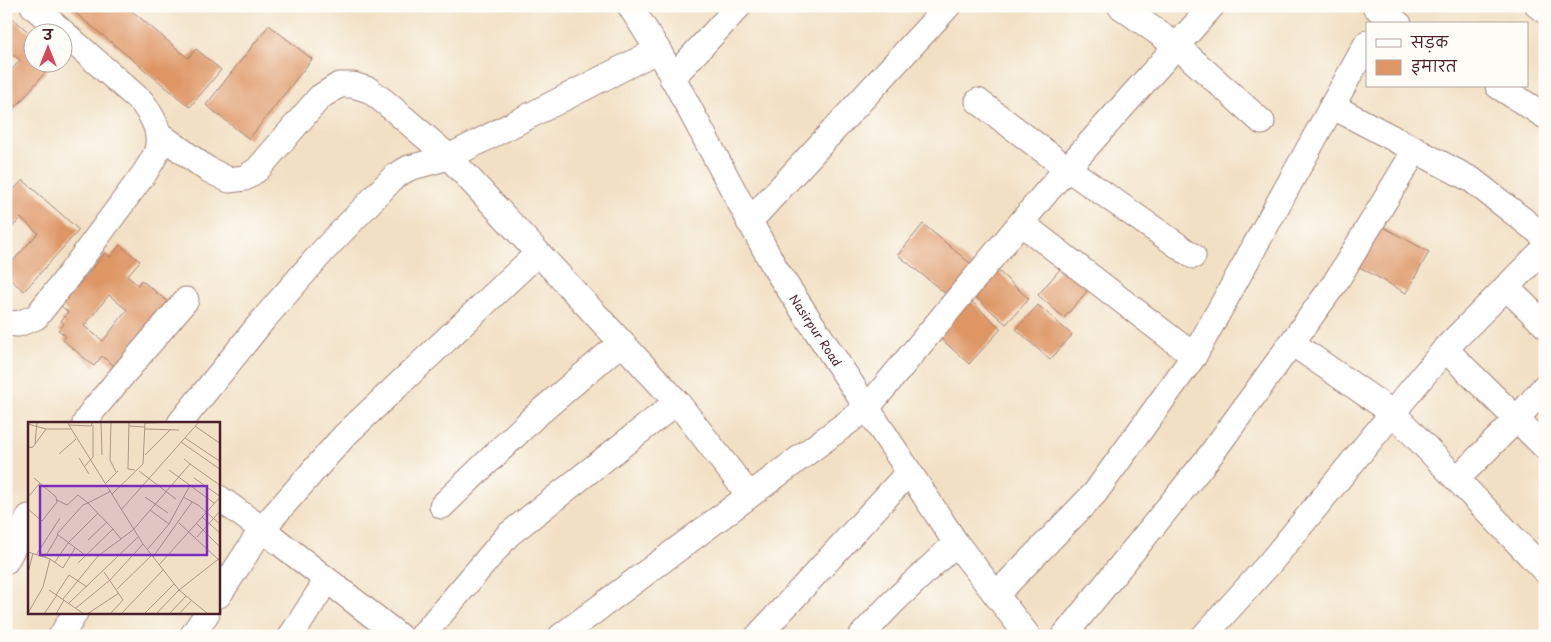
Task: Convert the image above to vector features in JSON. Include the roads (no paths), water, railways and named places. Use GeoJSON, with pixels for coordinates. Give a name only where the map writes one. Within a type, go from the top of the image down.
{"type":"FeatureCollection","features":[{"type":"Feature","properties":{"kind":"street"},"geometry":{"type":"LineString","coordinates":[[6,323],[18,324],[36,317],[63,284],[146,171],[156,153],[159,134],[154,118],[142,102],[33,6]]}},
{"type":"Feature","properties":{"kind":"street","name":"Nasirpur Road"},"geometry":{"type":"LineString","coordinates":[[630,6],[658,50],[775,268],[956,543],[1028,636]]}},
{"type":"Feature","properties":{"kind":"street"},"geometry":{"type":"LineString","coordinates":[[672,78],[739,6]]}},
{"type":"Feature","properties":{"kind":"street"},"geometry":{"type":"LineString","coordinates":[[749,222],[948,6]]}},
{"type":"Feature","properties":{"kind":"street"},"geometry":{"type":"LineString","coordinates":[[1120,6],[1177,46],[1262,122]]}},
{"type":"Feature","properties":{"kind":"street"},"geometry":{"type":"LineString","coordinates":[[561,636],[867,408],[1021,223],[1212,6]]}},
{"type":"Feature","properties":{"kind":"street"},"geometry":{"type":"LineString","coordinates":[[1538,6],[1545,11]]}},
{"type":"Feature","properties":{"kind":"street"},"geometry":{"type":"LineString","coordinates":[[996,595],[1095,493],[1194,356],[1366,44]]}},
{"type":"Feature","properties":{"kind":"street"},"geometry":{"type":"LineString","coordinates":[[181,422],[275,306],[323,251],[395,176],[409,168],[449,157],[658,50]]}},
{"type":"Feature","properties":{"kind":"street"},"geometry":{"type":"LineString","coordinates":[[159,134],[207,169],[229,180],[245,178],[258,169],[320,97],[339,86],[353,85],[369,90],[386,102],[449,157],[677,402],[749,495]]}},
{"type":"Feature","properties":{"kind":"street"},"geometry":{"type":"LineString","coordinates":[[1501,88],[1545,116]]}},
{"type":"Feature","properties":{"kind":"street"},"geometry":{"type":"LineString","coordinates":[[978,101],[1068,169],[1193,256]]}},
{"type":"Feature","properties":{"kind":"street"},"geometry":{"type":"LineString","coordinates":[[1332,106],[1472,180],[1545,236]]}},
{"type":"Feature","properties":{"kind":"street"},"geometry":{"type":"LineString","coordinates":[[1064,636],[1209,457],[1292,343],[1335,283],[1416,149]]}},
{"type":"Feature","properties":{"kind":"street"},"geometry":{"type":"LineString","coordinates":[[1021,223],[1194,356]]}},
{"type":"Feature","properties":{"kind":"street"},"geometry":{"type":"LineString","coordinates":[[1204,636],[1270,564],[1445,348],[1545,248]]}},
{"type":"Feature","properties":{"kind":"street"},"geometry":{"type":"LineString","coordinates":[[220,593],[262,529],[344,436],[538,252]]}},
{"type":"Feature","properties":{"kind":"street"},"geometry":{"type":"LineString","coordinates":[[1506,287],[1545,324]]}},
{"type":"Feature","properties":{"kind":"street"},"geometry":{"type":"LineString","coordinates":[[86,422],[93,410],[186,300]]}},
{"type":"Feature","properties":{"kind":"street"},"geometry":{"type":"LineString","coordinates":[[442,506],[533,418],[622,342]]}},
{"type":"Feature","properties":{"kind":"street"},"geometry":{"type":"LineString","coordinates":[[1292,343],[1393,413],[1545,571]]}},
{"type":"Feature","properties":{"kind":"street"},"geometry":{"type":"LineString","coordinates":[[1445,348],[1545,447]]}},
{"type":"Feature","properties":{"kind":"street"},"geometry":{"type":"LineString","coordinates":[[1456,479],[1517,419],[1545,386]]}},
{"type":"Feature","properties":{"kind":"street"},"geometry":{"type":"LineString","coordinates":[[422,636],[508,535],[677,402]]}},
{"type":"Feature","properties":{"kind":"street"},"geometry":{"type":"LineString","coordinates":[[758,636],[910,472]]}},
{"type":"Feature","properties":{"kind":"street"},"geometry":{"type":"LineString","coordinates":[[220,499],[262,529],[399,636]]}},
{"type":"Feature","properties":{"kind":"street"},"geometry":{"type":"LineString","coordinates":[[6,561],[28,520]]}},
{"type":"Feature","properties":{"kind":"street"},"geometry":{"type":"LineString","coordinates":[[861,636],[892,602],[956,543]]}},
{"type":"Feature","properties":{"kind":"street"},"geometry":{"type":"LineString","coordinates":[[291,636],[327,580]]}},
{"type":"Feature","properties":{"kind":"street"},"geometry":{"type":"LineString","coordinates":[[61,636],[74,614]]}},
{"type":"Feature","properties":{"kind":"street"},"geometry":{"type":"LineString","coordinates":[[192,636],[206,614]]}}]}
